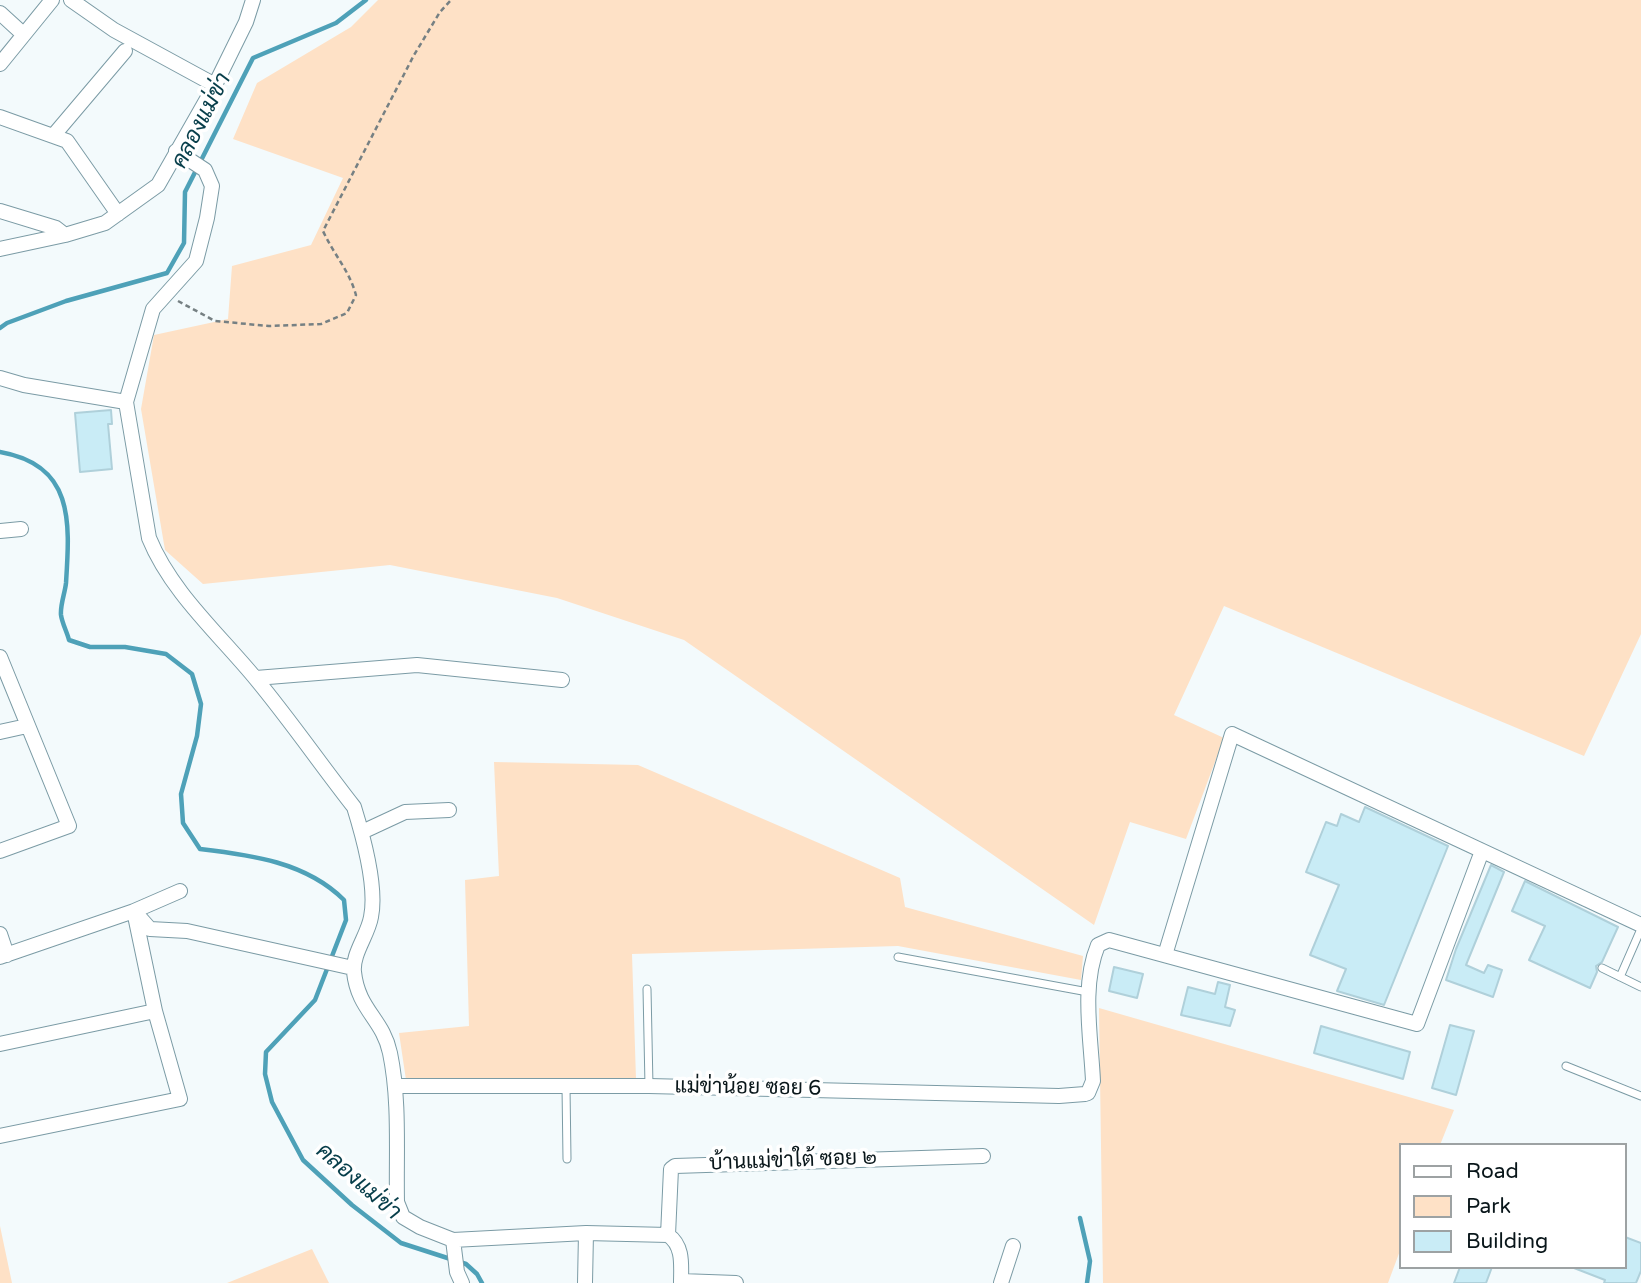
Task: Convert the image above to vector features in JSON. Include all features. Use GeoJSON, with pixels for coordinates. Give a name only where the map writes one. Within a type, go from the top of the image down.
{"type":"FeatureCollection","features":[{"type":"Feature","properties":{"kind":"street"},"geometry":{"type":"LineString","coordinates":[[0,64],[52,0]]}},
{"type":"Feature","properties":{"kind":"street"},"geometry":{"type":"LineString","coordinates":[[71,0],[114,30],[215,85]]}},
{"type":"Feature","properties":{"kind":"street"},"geometry":{"type":"LineString","coordinates":[[0,249],[105,223],[158,185],[215,85],[246,22],[253,0]]}},
{"type":"Feature","properties":{"kind":"street"},"geometry":{"type":"LineString","coordinates":[[0,13],[23,34]]}},
{"type":"Feature","properties":{"kind":"street"},"geometry":{"type":"LineString","coordinates":[[52,136],[125,51]]}},
{"type":"Feature","properties":{"kind":"street"},"geometry":{"type":"LineString","coordinates":[[0,117],[67,141],[118,214]]}},
{"type":"Feature","properties":{"kind":"street"},"geometry":{"type":"LineString","coordinates":[[176,151],[205,170],[212,186],[196,261],[153,309],[126,402],[149,538],[157,557],[210,629],[256,678],[354,807],[362,832],[373,901],[371,919],[347,967],[356,992],[366,1010],[381,1027],[390,1052],[395,1086],[397,1202],[403,1217],[453,1246],[586,1233],[668,1235],[675,1239],[680,1250],[681,1282],[736,1283]]}},
{"type":"Feature","properties":{"kind":"street"},"geometry":{"type":"LineString","coordinates":[[0,211],[56,228],[65,235]]}},
{"type":"Feature","properties":{"kind":"street"},"geometry":{"type":"LineString","coordinates":[[0,378],[24,385],[126,402]]}},
{"type":"Feature","properties":{"kind":"street"},"geometry":{"type":"LineString","coordinates":[[0,531],[21,529]]}},
{"type":"Feature","properties":{"kind":"street"},"geometry":{"type":"LineString","coordinates":[[0,657],[69,827],[0,851]]}},
{"type":"Feature","properties":{"kind":"street"},"geometry":{"type":"LineString","coordinates":[[256,678],[416,665],[562,680]]}},
{"type":"Feature","properties":{"kind":"street"},"geometry":{"type":"LineString","coordinates":[[0,732],[27,726]]}},
{"type":"Feature","properties":{"kind":"street"},"geometry":{"type":"LineString","coordinates":[[1165,955],[1232,734],[1641,927]]}},
{"type":"Feature","properties":{"kind":"street"},"geometry":{"type":"LineString","coordinates":[[362,832],[405,812],[449,810]]}},
{"type":"Feature","properties":{"kind":"street"},"geometry":{"type":"LineString","coordinates":[[1089,992],[1091,960],[1098,945],[1109,940],[1417,1024],[1482,851]]}},
{"type":"Feature","properties":{"kind":"street"},"geometry":{"type":"LineString","coordinates":[[0,933],[4,956],[134,911],[180,891]]}},
{"type":"Feature","properties":{"kind":"street"},"geometry":{"type":"LineString","coordinates":[[134,911],[150,929],[187,931],[347,967]]}},
{"type":"Feature","properties":{"kind":"street"},"geometry":{"type":"LineString","coordinates":[[0,1136],[180,1099],[155,1011],[134,911]]}},
{"type":"Feature","properties":{"kind":"street","name":"แม่ข่าน้อย ซอย 6"},"geometry":{"type":"LineString","coordinates":[[395,1086],[649,1086],[1059,1096],[1085,1094],[1093,1081],[1089,992]]}},
{"type":"Feature","properties":{"kind":"street"},"geometry":{"type":"LineString","coordinates":[[0,1044],[155,1011]]}},
{"type":"Feature","properties":{"kind":"street","name":"บ้านแม่ข่าใต้ ซอย ๒"},"geometry":{"type":"LineString","coordinates":[[668,1235],[671,1169],[675,1166],[983,1156]]}},
{"type":"Feature","properties":{"kind":"street"},"geometry":{"type":"LineString","coordinates":[[585,1283],[586,1233]]}},
{"type":"Feature","properties":{"kind":"street"},"geometry":{"type":"LineString","coordinates":[[453,1246],[460,1277]]}},
{"type":"Feature","properties":{"kind":"street"},"geometry":{"type":"LineString","coordinates":[[1001,1283],[1013,1246]]}},
{"type":"Feature","properties":{"kind":"lane"},"geometry":{"type":"LineString","coordinates":[[1620,977],[1641,927]]}},
{"type":"Feature","properties":{"kind":"lane"},"geometry":{"type":"LineString","coordinates":[[898,957],[1089,992]]}},
{"type":"Feature","properties":{"kind":"lane"},"geometry":{"type":"LineString","coordinates":[[1602,968],[1641,987]]}},
{"type":"Feature","properties":{"kind":"lane"},"geometry":{"type":"LineString","coordinates":[[647,989],[649,1086]]}},
{"type":"Feature","properties":{"kind":"lane"},"geometry":{"type":"LineString","coordinates":[[1566,1066],[1641,1096]]}},
{"type":"Feature","properties":{"kind":"lane"},"geometry":{"type":"LineString","coordinates":[[566,1086],[567,1159]]}},
{"type":"Feature","properties":{"kind":"path"},"geometry":{"type":"LineString","coordinates":[[168,292],[178,302],[215,321],[269,326],[321,324],[347,313],[356,295],[351,276],[323,231],[414,55],[440,12],[451,0]]}},
{"type":"Feature","properties":{"kind":"green space"},"geometry":{"type":"Polygon","coordinates":[[[378,0],[1641,0],[1641,634],[1584,756],[1224,606],[1174,715],[1224,738],[1186,839],[1130,822],[1094,925],[684,640],[557,598],[390,565],[203,584],[165,550],[141,409],[154,335],[228,319],[232,266],[311,245],[343,178],[233,139],[257,83],[351,27],[378,0]]]}},
{"type":"Feature","properties":{"kind":"green space"},"geometry":{"type":"Polygon","coordinates":[[[494,762],[638,765],[900,878],[905,907],[1083,956],[1081,980],[898,946],[632,954],[636,1079],[406,1080],[399,1033],[469,1026],[465,880],[499,876],[494,762]]]}},
{"type":"Feature","properties":{"kind":"green space"},"geometry":{"type":"Polygon","coordinates":[[[1099,1008],[1454,1110],[1441,1143],[1400,1143],[1400,1251],[1388,1283],[1103,1283],[1099,1008]]]}},
{"type":"Feature","properties":{"kind":"green space"},"geometry":{"type":"Polygon","coordinates":[[[0,1226],[12,1283],[0,1283],[0,1226]]]}},
{"type":"Feature","properties":{"kind":"green space"},"geometry":{"type":"Polygon","coordinates":[[[312,1249],[329,1283],[227,1283],[312,1249]]]}},
{"type":"Feature","properties":{"kind":"building"},"geometry":{"type":"Polygon","coordinates":[[[111,410],[112,424],[108,424],[112,469],[80,472],[75,413],[111,410]]]}},
{"type":"Feature","properties":{"kind":"building"},"geometry":{"type":"Polygon","coordinates":[[[1365,807],[1448,846],[1384,1005],[1337,991],[1346,969],[1310,955],[1339,885],[1306,872],[1326,822],[1337,826],[1341,814],[1359,822],[1365,807]]]}},
{"type":"Feature","properties":{"kind":"building"},"geometry":{"type":"Polygon","coordinates":[[[1491,865],[1504,872],[1466,965],[1484,973],[1488,965],[1502,970],[1493,997],[1446,980],[1491,865]]]}},
{"type":"Feature","properties":{"kind":"building"},"geometry":{"type":"Polygon","coordinates":[[[1525,881],[1618,927],[1602,962],[1596,966],[1597,972],[1590,988],[1529,960],[1545,926],[1512,911],[1525,881]]]}},
{"type":"Feature","properties":{"kind":"building"},"geometry":{"type":"Polygon","coordinates":[[[1114,967],[1143,974],[1137,998],[1109,991],[1114,967]]]}},
{"type":"Feature","properties":{"kind":"building"},"geometry":{"type":"Polygon","coordinates":[[[1218,982],[1230,985],[1225,1007],[1235,1010],[1230,1026],[1181,1015],[1188,987],[1215,994],[1218,982]]]}},
{"type":"Feature","properties":{"kind":"building"},"geometry":{"type":"Polygon","coordinates":[[[1450,1025],[1474,1031],[1456,1095],[1432,1088],[1450,1025]]]}},
{"type":"Feature","properties":{"kind":"building"},"geometry":{"type":"Polygon","coordinates":[[[1321,1026],[1410,1052],[1403,1079],[1314,1053],[1321,1026]]]}},
{"type":"Feature","properties":{"kind":"building"},"geometry":{"type":"Polygon","coordinates":[[[1627,1238],[1641,1243],[1641,1271],[1636,1283],[1604,1283],[1605,1280],[1577,1269],[1627,1269],[1627,1238]]]}},
{"type":"Feature","properties":{"kind":"building"},"geometry":{"type":"Polygon","coordinates":[[[1459,1269],[1491,1269],[1486,1283],[1454,1283],[1459,1269]]]}},
{"type":"Feature","properties":{"kind":"waterway","name":"คลองแม่ข่า"},"geometry":{"type":"LineString","coordinates":[[0,328],[66,301],[167,273],[184,243],[185,192],[253,58],[336,23],[366,0]]}},
{"type":"Feature","properties":{"kind":"waterway","name":"คลองแม่ข่า"},"geometry":{"type":"LineString","coordinates":[[0,452],[24,459],[42,469],[54,483],[62,499],[68,538],[61,615],[69,640],[90,647],[125,647],[166,654],[192,674],[201,704],[197,736],[181,794],[183,823],[200,849],[277,862],[313,877],[344,900],[346,920],[315,1000],[266,1052],[265,1074],[272,1102],[303,1160],[352,1205],[401,1243],[466,1264],[482,1283]]}},
{"type":"Feature","properties":{"kind":"waterway"},"geometry":{"type":"LineString","coordinates":[[1080,1218],[1090,1261],[1087,1283]]}}]}
